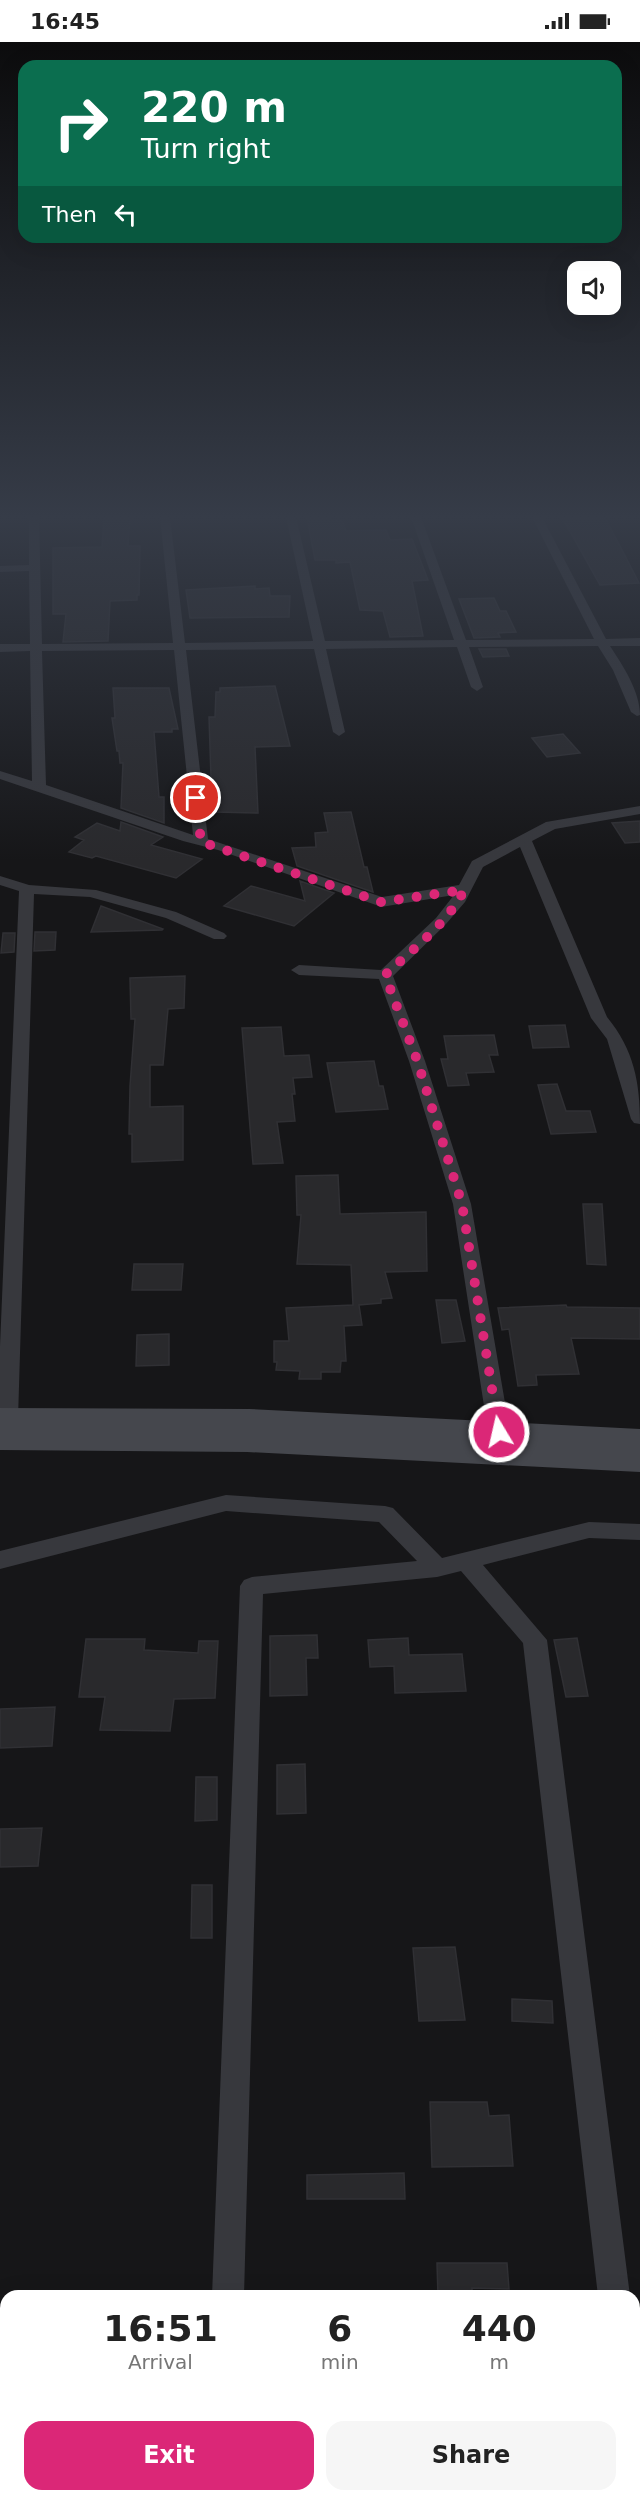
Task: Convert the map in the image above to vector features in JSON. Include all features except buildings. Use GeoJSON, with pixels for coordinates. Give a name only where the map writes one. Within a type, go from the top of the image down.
{"type":"FeatureCollection","features":[{"type":"Feature","properties":{"kind":"street"},"geometry":{"type":"LineString","coordinates":[[35,632],[39,787]]}},
{"type":"Feature","properties":{"kind":"street"},"geometry":{"type":"LineString","coordinates":[[177,632],[201,842]]}},
{"type":"Feature","properties":{"kind":"street"},"geometry":{"type":"LineString","coordinates":[[317,632],[339,732]]}},
{"type":"Feature","properties":{"kind":"street"},"geometry":{"type":"LineString","coordinates":[[457,632],[477,687]]}},
{"type":"Feature","properties":{"kind":"street"},"geometry":{"type":"LineString","coordinates":[[597,632],[619,670],[637,712]]}},
{"type":"Feature","properties":{"kind":"street"},"geometry":{"type":"LineString","coordinates":[[0,648],[640,642]]}},
{"type":"Feature","properties":{"kind":"street"},"geometry":{"type":"LineString","coordinates":[[0,775],[381,902],[464,890]]}},
{"type":"Feature","properties":{"kind":"street"},"geometry":{"type":"LineString","coordinates":[[299,970],[385,975],[441,921],[460,899],[477,864],[550,825],[640,810]]}},
{"type":"Feature","properties":{"kind":"street"},"geometry":{"type":"LineString","coordinates":[[524,839],[599,1018],[615,1038],[640,1119]]}},
{"type":"Feature","properties":{"kind":"street"},"geometry":{"type":"LineString","coordinates":[[0,880],[27,889],[91,893],[171,915],[219,936]]}},
{"type":"Feature","properties":{"kind":"street"},"geometry":{"type":"LineString","coordinates":[[2,1426],[19,1147],[27,889]]}},
{"type":"Feature","properties":{"kind":"street"},"geometry":{"type":"LineString","coordinates":[[385,975],[417,1060],[462,1204],[499,1432]]}},
{"type":"Feature","properties":{"kind":"street"},"geometry":{"type":"LineString","coordinates":[[2,1426],[249,1420],[640,1440]]}},
{"type":"Feature","properties":{"kind":"street"},"geometry":{"type":"LineString","coordinates":[[2,1426],[640,1461]]}},
{"type":"Feature","properties":{"kind":"street"},"geometry":{"type":"LineString","coordinates":[[0,1560],[226,1503],[386,1514],[437,1568]]}},
{"type":"Feature","properties":{"kind":"street"},"geometry":{"type":"LineString","coordinates":[[228,2290],[252,1586],[437,1568],[588,1530],[640,1532]]}},
{"type":"Feature","properties":{"kind":"street"},"geometry":{"type":"LineString","coordinates":[[466,1561],[536,1640],[613,2290]]}},
{"type":"Feature","properties":{"kind":"route"},"geometry":{"type":"LineString","coordinates":[[196,798],[201,842],[223,847],[381,902],[464,890],[460,899],[441,921],[385,975],[417,1060],[462,1204],[499,1432]]}}]}
